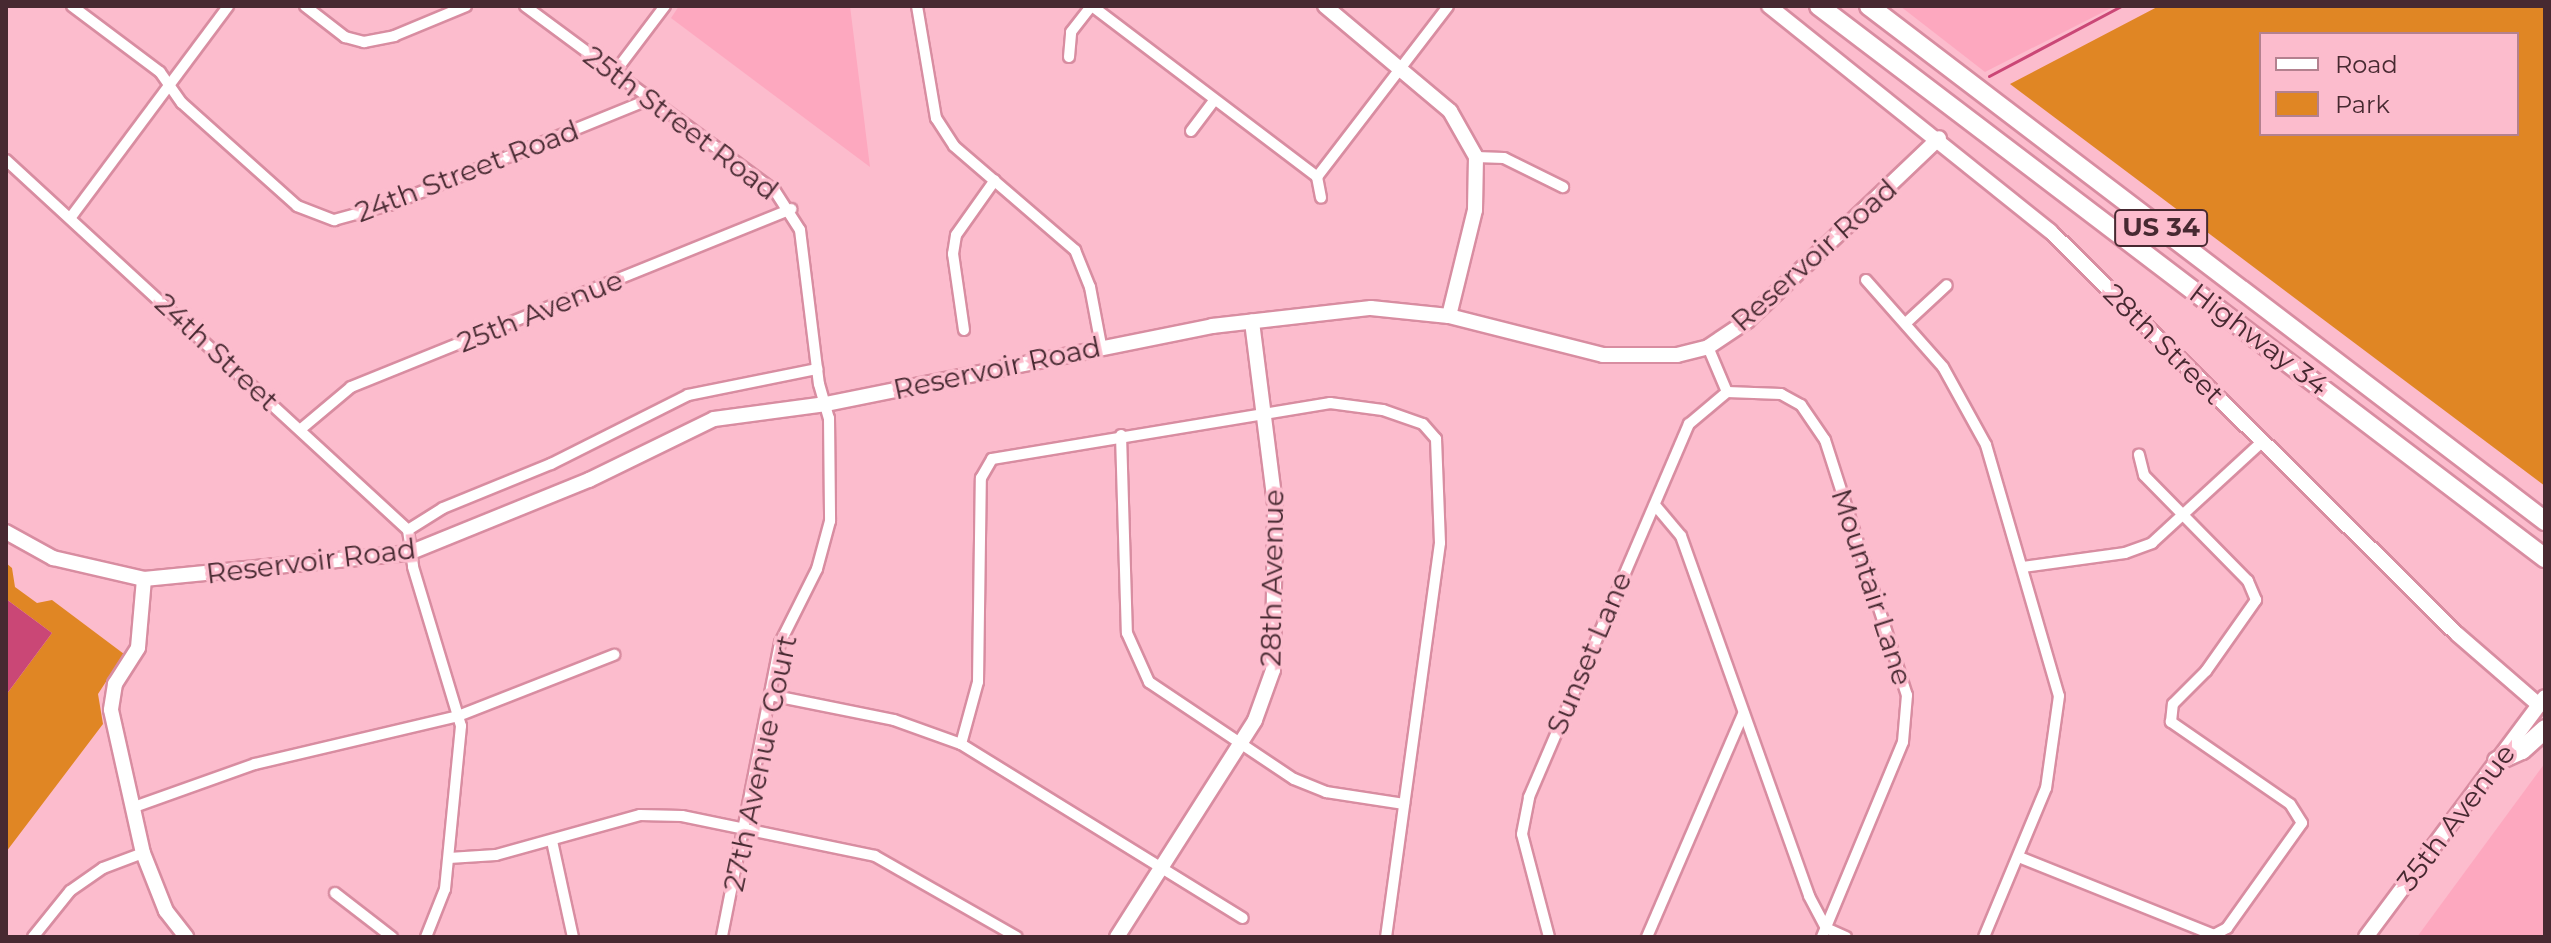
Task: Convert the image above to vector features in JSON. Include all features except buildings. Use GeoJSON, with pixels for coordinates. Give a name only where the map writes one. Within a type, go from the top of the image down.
{"type":"FeatureCollection","features":[{"type":"Feature","properties":{"kind":"highway","name":"Highway 34"},"geometry":{"type":"LineString","coordinates":[[1819,6],[2545,558]]}},
{"type":"Feature","properties":{"kind":"highway","name":"Highway 34"},"geometry":{"type":"LineString","coordinates":[[1869,6],[2545,521]]}},
{"type":"Feature","properties":{"kind":"highway"},"geometry":{"type":"LineString","coordinates":[[2526,506],[2545,512]]}},
{"type":"Feature","properties":{"kind":"highway"},"geometry":{"type":"LineString","coordinates":[[2497,761],[2522,750],[2545,729]]}},
{"type":"Feature","properties":{"kind":"street","name":"24th Street Road"},"geometry":{"type":"LineString","coordinates":[[72,6],[160,72],[182,103],[297,206],[334,220],[389,205],[650,99]]}},
{"type":"Feature","properties":{"kind":"street"},"geometry":{"type":"LineString","coordinates":[[71,217],[228,6]]}},
{"type":"Feature","properties":{"kind":"street"},"geometry":{"type":"LineString","coordinates":[[305,6],[345,37],[364,42],[394,36],[466,6]]}},
{"type":"Feature","properties":{"kind":"street","name":"25th Street Road"},"geometry":{"type":"LineString","coordinates":[[525,6],[775,191],[791,209],[800,230],[817,369],[826,404]]}},
{"type":"Feature","properties":{"kind":"street"},"geometry":{"type":"LineString","coordinates":[[615,72],[665,6]]}},
{"type":"Feature","properties":{"kind":"street"},"geometry":{"type":"LineString","coordinates":[[917,6],[936,118],[954,146],[1075,250],[1090,287],[1101,345]]}},
{"type":"Feature","properties":{"kind":"street"},"geometry":{"type":"LineString","coordinates":[[1069,57],[1071,32],[1091,6],[1317,177],[1321,198]]}},
{"type":"Feature","properties":{"kind":"street"},"geometry":{"type":"LineString","coordinates":[[1325,6],[1450,111],[1476,157],[1475,210],[1449,316]]}},
{"type":"Feature","properties":{"kind":"street"},"geometry":{"type":"LineString","coordinates":[[1317,177],[1448,6]]}},
{"type":"Feature","properties":{"kind":"street","name":"28th Street"},"geometry":{"type":"LineString","coordinates":[[1769,6],[1939,138],[2050,231],[2457,634],[2542,701]]}},
{"type":"Feature","properties":{"kind":"street"},"geometry":{"type":"LineString","coordinates":[[1191,131],[1214,101]]}},
{"type":"Feature","properties":{"kind":"street","name":"Reservoir Road"},"geometry":{"type":"LineString","coordinates":[[6,532],[53,558],[144,579],[409,553],[589,480],[696,425],[733,414],[826,404],[1101,345],[1252,321],[1392,307],[1449,316],[1603,355],[1658,358],[1708,347],[1747,321],[1939,138]]}},
{"type":"Feature","properties":{"kind":"street"},"geometry":{"type":"LineString","coordinates":[[1476,157],[1504,158],[1563,187]]}},
{"type":"Feature","properties":{"kind":"street","name":"24th Street"},"geometry":{"type":"LineString","coordinates":[[6,160],[408,530]]}},
{"type":"Feature","properties":{"kind":"street"},"geometry":{"type":"LineString","coordinates":[[964,330],[953,254],[956,235],[995,180]]}},
{"type":"Feature","properties":{"kind":"street","name":"25th Avenue"},"geometry":{"type":"LineString","coordinates":[[301,429],[351,387],[791,209]]}},
{"type":"Feature","properties":{"kind":"street"},"geometry":{"type":"LineString","coordinates":[[1866,280],[1907,322],[1960,394],[1986,445],[2059,696],[2046,788],[1984,937]]}},
{"type":"Feature","properties":{"kind":"street"},"geometry":{"type":"LineString","coordinates":[[1907,322],[1947,285]]}},
{"type":"Feature","properties":{"kind":"street","name":"28th Avenue"},"geometry":{"type":"LineString","coordinates":[[1117,937],[1239,744],[1266,693],[1276,649],[1275,504],[1252,321]]}},
{"type":"Feature","properties":{"kind":"street"},"geometry":{"type":"LineString","coordinates":[[1708,347],[1727,392]]}},
{"type":"Feature","properties":{"kind":"street"},"geometry":{"type":"LineString","coordinates":[[426,937],[439,912],[449,858],[458,716],[409,553],[408,530],[443,508],[551,464],[688,395],[817,369]]}},
{"type":"Feature","properties":{"kind":"street","name":"Sunset Lane"},"geometry":{"type":"LineString","coordinates":[[1549,937],[1526,859],[1523,817],[1689,424],[1727,392]]}},
{"type":"Feature","properties":{"kind":"street","name":"Mountair Lane"},"geometry":{"type":"LineString","coordinates":[[1727,392],[1781,394],[1801,405],[1825,440],[1907,695],[1903,742],[1824,933]]}},
{"type":"Feature","properties":{"kind":"street"},"geometry":{"type":"LineString","coordinates":[[961,744],[978,682],[981,478],[988,462],[1121,435],[1351,403],[1410,419],[1431,430],[1438,459],[1440,543],[1386,937]]}},
{"type":"Feature","properties":{"kind":"street","name":"27th Avenue Court"},"geometry":{"type":"LineString","coordinates":[[722,937],[780,643],[826,541],[831,509],[826,404]]}},
{"type":"Feature","properties":{"kind":"street"},"geometry":{"type":"LineString","coordinates":[[1121,435],[1126,495],[1125,611],[1134,657],[1161,693],[1239,744],[1319,789],[1404,804]]}},
{"type":"Feature","properties":{"kind":"street"},"geometry":{"type":"LineString","coordinates":[[2023,567],[2140,549],[2184,517],[2262,442]]}},
{"type":"Feature","properties":{"kind":"street"},"geometry":{"type":"LineString","coordinates":[[2019,857],[2214,935],[2227,928],[2300,829],[2300,816],[2174,725],[2170,716],[2173,704],[2206,671],[2256,600],[2248,581],[2144,475],[2139,455]]}},
{"type":"Feature","properties":{"kind":"street"},"geometry":{"type":"LineString","coordinates":[[1655,505],[1681,536],[1824,933],[1846,937]]}},
{"type":"Feature","properties":{"kind":"street"},"geometry":{"type":"LineString","coordinates":[[144,579],[138,648],[111,695],[143,853],[166,911],[186,937]]}},
{"type":"Feature","properties":{"kind":"street"},"geometry":{"type":"LineString","coordinates":[[134,807],[255,764],[458,716],[614,655]]}},
{"type":"Feature","properties":{"kind":"street"},"geometry":{"type":"LineString","coordinates":[[770,695],[894,720],[961,744],[1243,918]]}},
{"type":"Feature","properties":{"kind":"street","name":"35th Avenue"},"geometry":{"type":"LineString","coordinates":[[2366,937],[2542,701]]}},
{"type":"Feature","properties":{"kind":"street"},"geometry":{"type":"LineString","coordinates":[[1647,937],[1743,714]]}},
{"type":"Feature","properties":{"kind":"street"},"geometry":{"type":"LineString","coordinates":[[449,858],[496,855],[653,814],[744,827],[875,856],[1017,937]]}},
{"type":"Feature","properties":{"kind":"street"},"geometry":{"type":"LineString","coordinates":[[552,841],[573,937]]}},
{"type":"Feature","properties":{"kind":"street"},"geometry":{"type":"LineString","coordinates":[[33,937],[70,891],[103,868],[143,853]]}},
{"type":"Feature","properties":{"kind":"street"},"geometry":{"type":"LineString","coordinates":[[335,893],[392,937]]}},
{"type":"Feature","properties":{"kind":"shaded area"},"geometry":{"type":"Polygon","coordinates":[[[679,6],[850,6],[870,167],[671,18],[679,6]]]}},
{"type":"Feature","properties":{"kind":"shaded area"},"geometry":{"type":"Polygon","coordinates":[[[1900,6],[2115,6],[1985,72],[1900,6]]]}},
{"type":"Feature","properties":{"kind":"shaded area"},"geometry":{"type":"Polygon","coordinates":[[[6,599],[52,633],[6,695],[6,599]]]}},
{"type":"Feature","properties":{"kind":"shaded area"},"geometry":{"type":"Polygon","coordinates":[[[2545,763],[2545,937],[2417,937],[2545,763]]]}},
{"type":"Feature","properties":{"kind":"green space"},"geometry":{"type":"Polygon","coordinates":[[[2159,6],[2545,6],[2545,486],[2010,84],[2159,6]]]}},
{"type":"Feature","properties":{"kind":"green space"},"geometry":{"type":"Polygon","coordinates":[[[6,563],[12,568],[15,587],[37,603],[52,600],[124,654],[98,694],[103,724],[6,852],[6,695],[52,633],[6,599],[6,563]]]}},
{"type":"Feature","properties":{"kind":"waterway"},"geometry":{"type":"LineString","coordinates":[[1989,76],[2121,6]]}}]}
